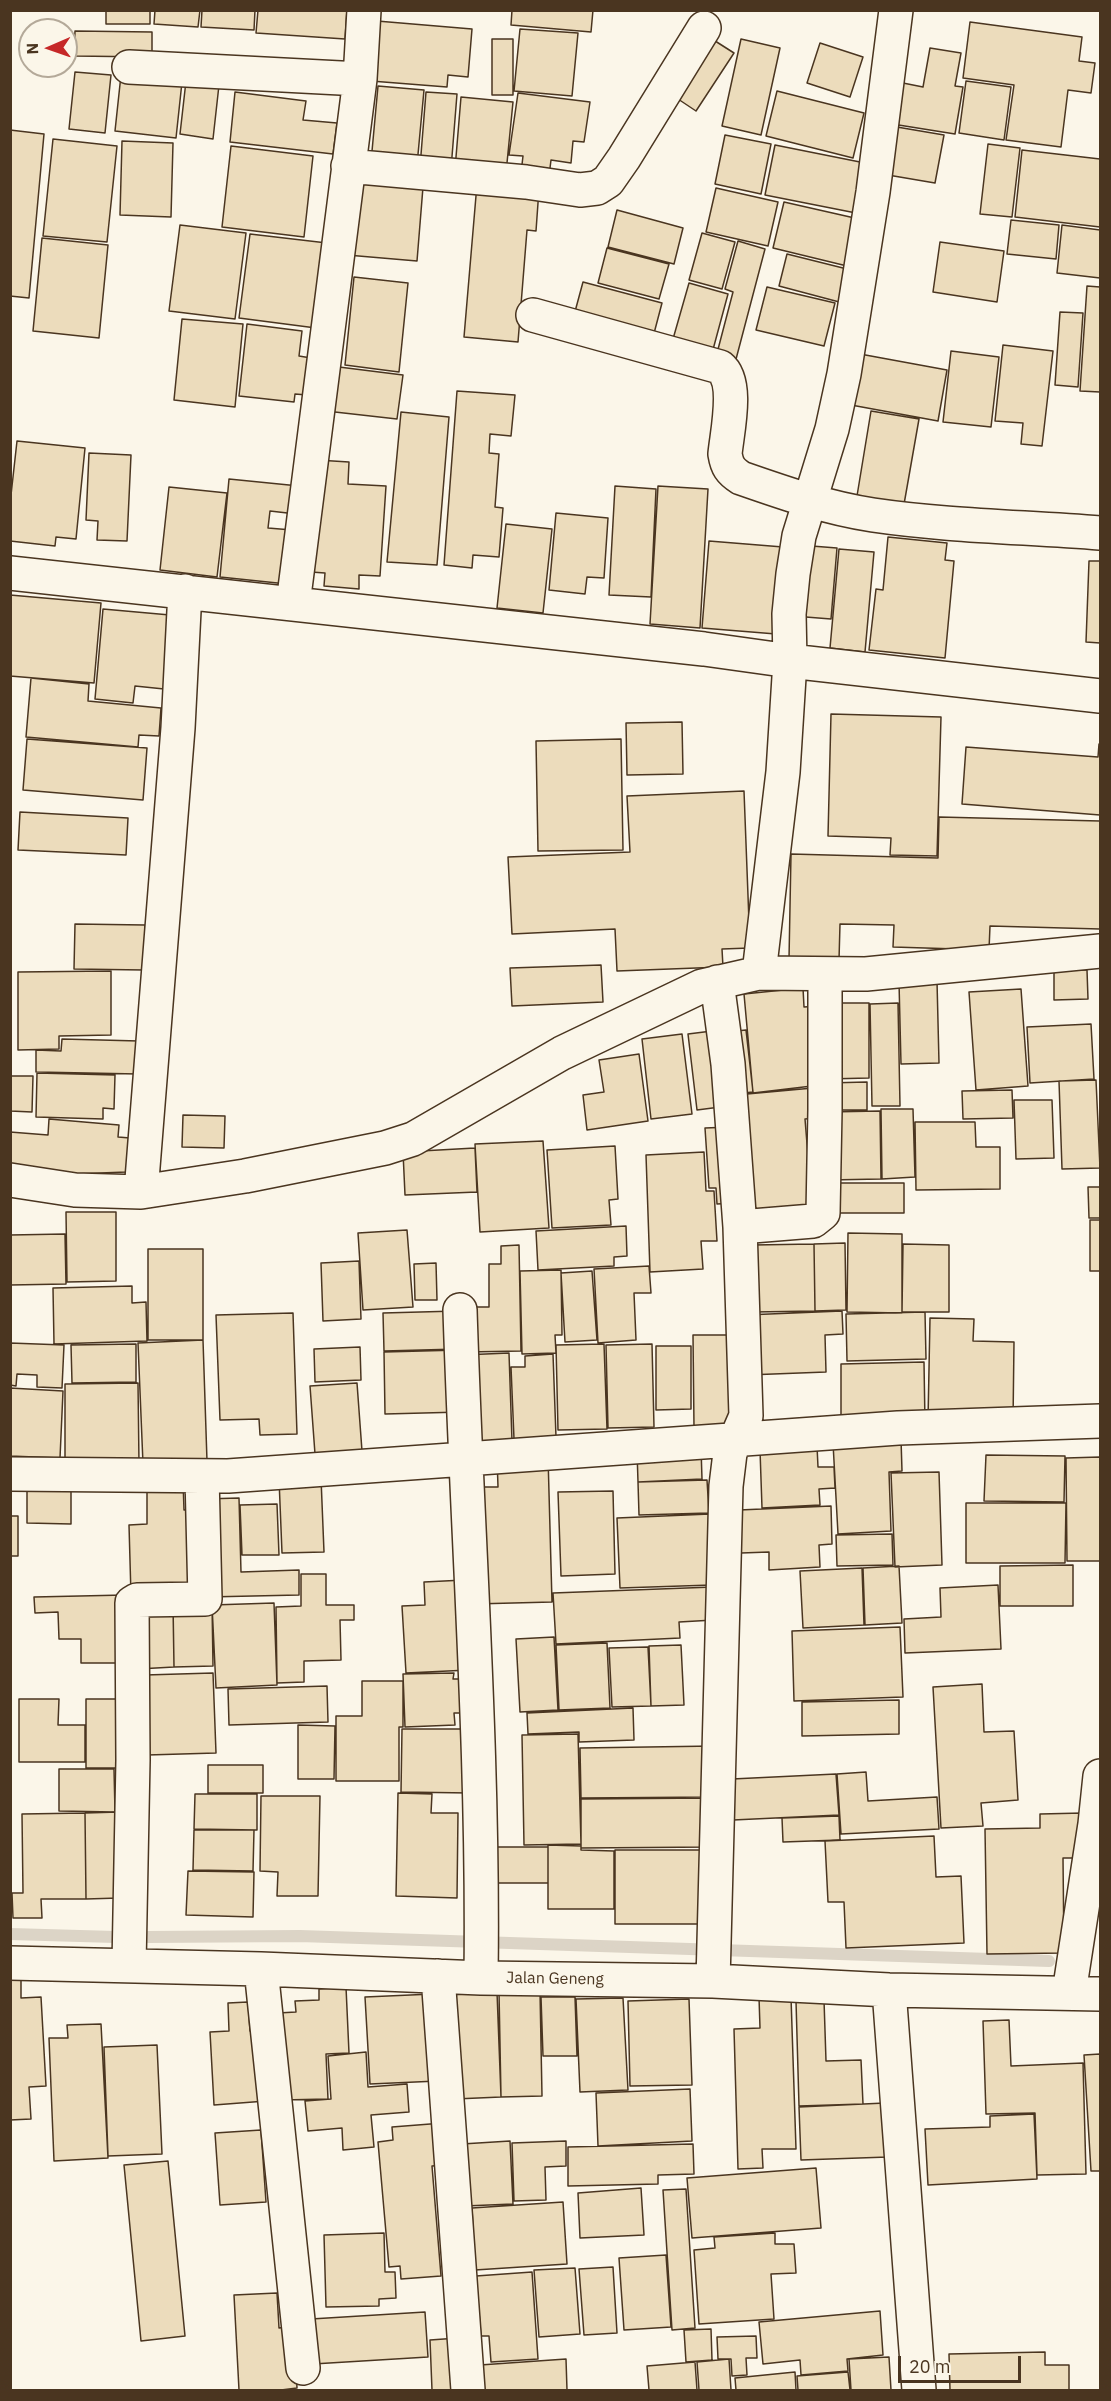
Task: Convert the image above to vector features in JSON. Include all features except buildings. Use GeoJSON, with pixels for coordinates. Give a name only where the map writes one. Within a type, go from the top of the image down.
{"type":"FeatureCollection","features":[{"type":"Feature","properties":{"kind":"street"},"geometry":{"type":"LineString","coordinates":[[293,604],[360,79],[364,10]]}},
{"type":"Feature","properties":{"kind":"street"},"geometry":{"type":"LineString","coordinates":[[759,973],[783,772],[790,661],[789,614],[793,574],[808,501],[832,429],[844,374],[873,192],[896,10]]}},
{"type":"Feature","properties":{"kind":"street"},"geometry":{"type":"LineString","coordinates":[[348,166],[526,182],[580,190],[597,188],[608,181],[624,158],[704,27]]}},
{"type":"Feature","properties":{"kind":"street"},"geometry":{"type":"LineString","coordinates":[[129,67],[360,79]]}},
{"type":"Feature","properties":{"kind":"street"},"geometry":{"type":"LineString","coordinates":[[533,315],[720,367],[725,371],[731,385],[725,454],[731,471],[741,478],[808,501],[896,518],[1101,533]]}},
{"type":"Feature","properties":{"kind":"street"},"geometry":{"type":"LineString","coordinates":[[10,573],[704,649],[790,661],[1101,696]]}},
{"type":"Feature","properties":{"kind":"street"},"geometry":{"type":"LineString","coordinates":[[141,1191],[178,728],[185,591]]}},
{"type":"Feature","properties":{"kind":"street"},"geometry":{"type":"LineString","coordinates":[[11,1181],[83,1190],[141,1191],[245,1176],[385,1148],[413,1139],[562,1053],[702,986],[759,973],[825,974],[937,968],[1101,951]]}},
{"type":"Feature","properties":{"kind":"street"},"geometry":{"type":"LineString","coordinates":[[740,1227],[813,1221],[823,1213],[825,974]]}},
{"type":"Feature","properties":{"kind":"street"},"geometry":{"type":"LineString","coordinates":[[713,1971],[726,1486],[730,1453],[746,1416],[740,1227],[729,1074],[717,982]]}},
{"type":"Feature","properties":{"kind":"street"},"geometry":{"type":"LineString","coordinates":[[460,1310],[464,1458],[478,1720],[481,1952]]}},
{"type":"Feature","properties":{"kind":"street"},"geometry":{"type":"LineString","coordinates":[[10,1474],[228,1476],[898,1428],[1101,1421]]}},
{"type":"Feature","properties":{"kind":"street"},"geometry":{"type":"LineString","coordinates":[[129,1965],[133,1760],[132,1603],[137,1600],[218,1598],[202,1476]]}},
{"type":"Feature","properties":{"kind":"street"},"geometry":{"type":"LineString","coordinates":[[1085,1994],[1095,1824],[1101,1776]]}},
{"type":"Feature","properties":{"kind":"street","name":"Jalan Geneng"},"geometry":{"type":"LineString","coordinates":[[10,1963],[438,1976],[481,1952],[713,1971],[889,1990],[1085,1994]]}},
{"type":"Feature","properties":{"kind":"street"},"geometry":{"type":"LineString","coordinates":[[261,1969],[303,2368]]}},
{"type":"Feature","properties":{"kind":"street"},"geometry":{"type":"LineString","coordinates":[[438,1976],[468,2391]]}},
{"type":"Feature","properties":{"kind":"street"},"geometry":{"type":"LineString","coordinates":[[889,1990],[919,2391]]}},
{"type":"Feature","properties":{"kind":"waterway"},"geometry":{"type":"LineString","coordinates":[[10,1934],[115,1937]]}},
{"type":"Feature","properties":{"kind":"waterway"},"geometry":{"type":"LineString","coordinates":[[148,1937],[300,1936],[1049,1961]]}}]}
